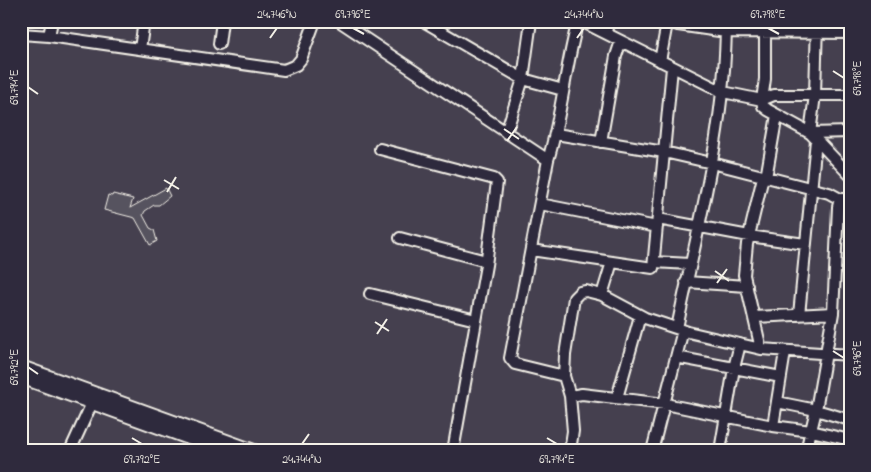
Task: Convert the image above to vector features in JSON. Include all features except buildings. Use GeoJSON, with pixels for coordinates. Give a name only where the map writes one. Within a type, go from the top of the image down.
{"type":"FeatureCollection","features":[{"type":"Feature","properties":{"kind":"main road"},"geometry":{"type":"LineString","coordinates":[[21,367],[254,451]]}},
{"type":"Feature","properties":{"kind":"main road"},"geometry":{"type":"LineString","coordinates":[[21,377],[225,451]]}},
{"type":"Feature","properties":{"kind":"street"},"geometry":{"type":"LineString","coordinates":[[49,36],[52,21]]}},
{"type":"Feature","properties":{"kind":"street"},"geometry":{"type":"LineString","coordinates":[[140,49],[144,21]]}},
{"type":"Feature","properties":{"kind":"street"},"geometry":{"type":"LineString","coordinates":[[219,44],[222,21]]}},
{"type":"Feature","properties":{"kind":"street"},"geometry":{"type":"LineString","coordinates":[[21,34],[49,36],[284,70],[296,65],[301,59],[315,21]]}},
{"type":"Feature","properties":{"kind":"street"},"geometry":{"type":"LineString","coordinates":[[339,21],[548,160]]}},
{"type":"Feature","properties":{"kind":"street"},"geometry":{"type":"LineString","coordinates":[[506,133],[523,79],[531,21]]}},
{"type":"Feature","properties":{"kind":"street"},"geometry":{"type":"LineString","coordinates":[[564,376],[515,364],[510,358],[548,160],[556,134],[563,90],[579,21],[722,92],[762,100],[774,95],[850,94]]}},
{"type":"Feature","properties":{"kind":"street"},"geometry":{"type":"LineString","coordinates":[[606,33],[608,21]]}},
{"type":"Feature","properties":{"kind":"street"},"geometry":{"type":"LineString","coordinates":[[765,21],[765,79],[762,100],[764,106],[813,136],[850,175]]}},
{"type":"Feature","properties":{"kind":"street"},"geometry":{"type":"LineString","coordinates":[[799,315],[810,189],[818,21]]}},
{"type":"Feature","properties":{"kind":"street"},"geometry":{"type":"LineString","coordinates":[[660,62],[667,22],[726,26],[766,32],[850,33]]}},
{"type":"Feature","properties":{"kind":"street"},"geometry":{"type":"LineString","coordinates":[[429,23],[523,79],[563,90]]}},
{"type":"Feature","properties":{"kind":"street"},"geometry":{"type":"LineString","coordinates":[[652,451],[676,358],[686,282],[712,163],[722,92],[726,26]]}},
{"type":"Feature","properties":{"kind":"street"},"geometry":{"type":"LineString","coordinates":[[601,142],[616,56],[621,41]]}},
{"type":"Feature","properties":{"kind":"street"},"geometry":{"type":"LineString","coordinates":[[531,250],[653,268],[672,68]]}},
{"type":"Feature","properties":{"kind":"street"},"geometry":{"type":"LineString","coordinates":[[761,349],[744,275],[749,236],[764,178],[777,115]]}},
{"type":"Feature","properties":{"kind":"street"},"geometry":{"type":"LineString","coordinates":[[813,136],[850,132]]}},
{"type":"Feature","properties":{"kind":"street"},"geometry":{"type":"LineString","coordinates":[[556,134],[664,152],[829,193],[845,199],[838,207],[833,313],[816,410],[806,451]]}},
{"type":"Feature","properties":{"kind":"street"},"geometry":{"type":"LineString","coordinates":[[380,148],[494,179],[497,182],[486,262],[453,451]]}},
{"type":"Feature","properties":{"kind":"street"},"geometry":{"type":"LineString","coordinates":[[540,204],[657,223],[698,226],[805,244]]}},
{"type":"Feature","properties":{"kind":"street"},"geometry":{"type":"LineString","coordinates":[[400,238],[486,262]]}},
{"type":"Feature","properties":{"kind":"street"},"geometry":{"type":"LineString","coordinates":[[602,295],[612,262]]}},
{"type":"Feature","properties":{"kind":"street"},"geometry":{"type":"LineString","coordinates":[[654,262],[690,264]]}},
{"type":"Feature","properties":{"kind":"street"},"geometry":{"type":"LineString","coordinates":[[686,282],[747,286]]}},
{"type":"Feature","properties":{"kind":"street"},"geometry":{"type":"LineString","coordinates":[[570,451],[572,431],[570,396],[564,376],[565,355],[574,298],[580,292],[586,291],[602,295],[640,316],[680,329],[761,349],[850,355]]}},
{"type":"Feature","properties":{"kind":"street"},"geometry":{"type":"LineString","coordinates":[[370,294],[476,320]]}},
{"type":"Feature","properties":{"kind":"street"},"geometry":{"type":"LineString","coordinates":[[754,317],[833,313]]}},
{"type":"Feature","properties":{"kind":"street"},"geometry":{"type":"LineString","coordinates":[[617,398],[640,316]]}},
{"type":"Feature","properties":{"kind":"street"},"geometry":{"type":"LineString","coordinates":[[720,451],[740,344]]}},
{"type":"Feature","properties":{"kind":"street"},"geometry":{"type":"LineString","coordinates":[[773,426],[785,352]]}},
{"type":"Feature","properties":{"kind":"street"},"geometry":{"type":"LineString","coordinates":[[676,358],[781,377]]}},
{"type":"Feature","properties":{"kind":"street"},"geometry":{"type":"LineString","coordinates":[[570,396],[582,394],[665,404],[850,440]]}},
{"type":"Feature","properties":{"kind":"street"},"geometry":{"type":"LineString","coordinates":[[70,451],[92,402]]}},
{"type":"Feature","properties":{"kind":"street"},"geometry":{"type":"LineString","coordinates":[[777,402],[816,410],[850,420]]}},
{"type":"Feature","properties":{"kind":"shaded area"},"geometry":{"type":"Polygon","coordinates":[[[21,21],[850,21],[850,451],[21,451],[21,21]]]}}]}
